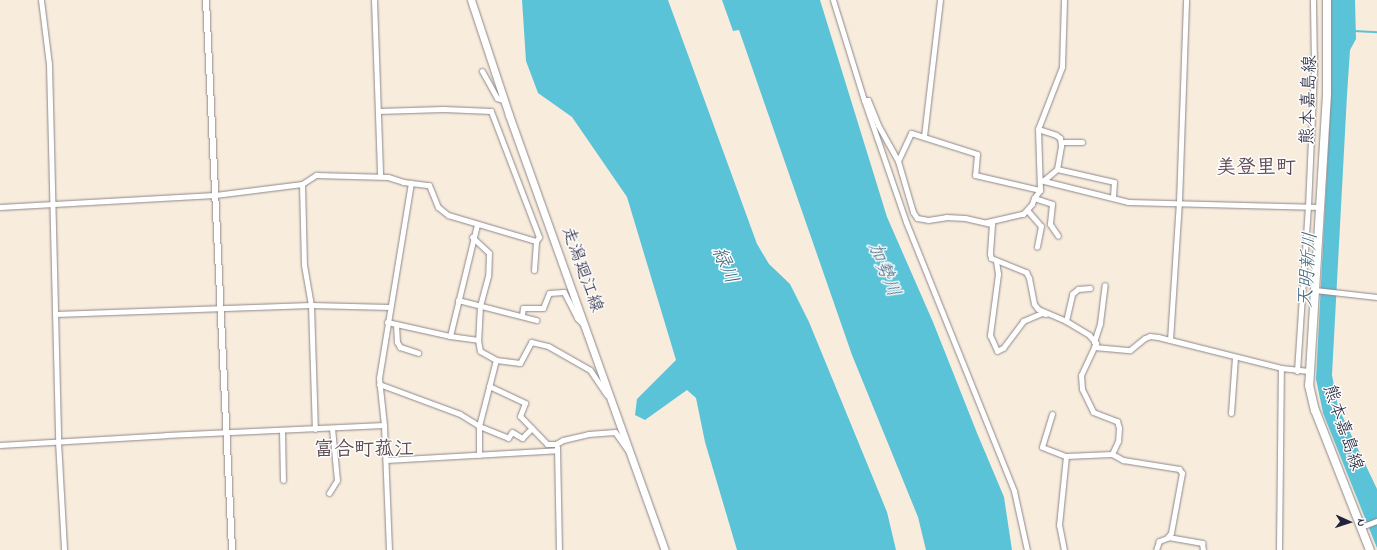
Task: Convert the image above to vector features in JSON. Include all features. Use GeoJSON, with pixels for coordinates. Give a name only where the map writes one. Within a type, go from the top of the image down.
{"type":"FeatureCollection","features":[{"type":"Feature","properties":{"kind":"main road","name":"走潟廻江線"},"geometry":{"type":"LineString","coordinates":[[471,0],[503,100],[666,550]]}},
{"type":"Feature","properties":{"kind":"main road","name":"熊本嘉島線"},"geometry":{"type":"LineString","coordinates":[[1327,0],[1327,94],[1309,371],[1311,397],[1363,526],[1370,550]]}},
{"type":"Feature","properties":{"kind":"street"},"geometry":{"type":"LineString","coordinates":[[41,0],[49,64],[58,441],[64,550]]}},
{"type":"Feature","properties":{"kind":"street"},"geometry":{"type":"LineString","coordinates":[[206,0],[232,550]]}},
{"type":"Feature","properties":{"kind":"street"},"geometry":{"type":"LineString","coordinates":[[374,0],[380,176]]}},
{"type":"Feature","properties":{"kind":"street"},"geometry":{"type":"LineString","coordinates":[[833,0],[864,100],[906,222],[1014,491],[1027,550]]}},
{"type":"Feature","properties":{"kind":"street"},"geometry":{"type":"LineString","coordinates":[[924,136],[940,0]]}},
{"type":"Feature","properties":{"kind":"street"},"geometry":{"type":"LineString","coordinates":[[864,100],[868,100],[878,125],[898,161],[913,212],[917,218],[928,220],[946,217],[965,218],[988,222],[1023,214],[1032,204],[1034,198],[1040,190],[1042,180],[1038,129],[1062,68],[1064,0]]}},
{"type":"Feature","properties":{"kind":"street"},"geometry":{"type":"LineString","coordinates":[[1170,340],[1179,202],[1186,0]]}},
{"type":"Feature","properties":{"kind":"street"},"geometry":{"type":"LineString","coordinates":[[1297,371],[1308,207],[1314,67],[1313,0]]}},
{"type":"Feature","properties":{"kind":"street"},"geometry":{"type":"LineString","coordinates":[[482,71],[497,98],[503,100]]}},
{"type":"Feature","properties":{"kind":"street"},"geometry":{"type":"LineString","coordinates":[[378,112],[443,109],[491,111],[539,237],[536,241],[534,270]]}},
{"type":"Feature","properties":{"kind":"street"},"geometry":{"type":"LineString","coordinates":[[1038,129],[1056,135],[1060,138],[1061,145],[1057,169],[1042,180]]}},
{"type":"Feature","properties":{"kind":"street"},"geometry":{"type":"LineString","coordinates":[[898,161],[911,133],[977,154],[975,175],[1040,190]]}},
{"type":"Feature","properties":{"kind":"street"},"geometry":{"type":"LineString","coordinates":[[1061,145],[1062,142],[1082,142]]}},
{"type":"Feature","properties":{"kind":"street"},"geometry":{"type":"LineString","coordinates":[[1057,169],[1114,182],[1113,197]]}},
{"type":"Feature","properties":{"kind":"street"},"geometry":{"type":"LineString","coordinates":[[0,207],[215,195],[302,184],[316,174],[380,176],[429,185],[438,207],[448,215],[536,241]]}},
{"type":"Feature","properties":{"kind":"street"},"geometry":{"type":"LineString","coordinates":[[1042,180],[1128,202],[1179,202],[1320,207]]}},
{"type":"Feature","properties":{"kind":"street"},"geometry":{"type":"LineString","coordinates":[[389,550],[384,425],[379,378],[410,182]]}},
{"type":"Feature","properties":{"kind":"street"},"geometry":{"type":"LineString","coordinates":[[302,184],[304,265],[311,304],[315,429]]}},
{"type":"Feature","properties":{"kind":"street"},"geometry":{"type":"LineString","coordinates":[[1034,198],[1052,204],[1050,224],[1058,236]]}},
{"type":"Feature","properties":{"kind":"street"},"geometry":{"type":"LineString","coordinates":[[1027,210],[1042,226],[1051,226]]}},
{"type":"Feature","properties":{"kind":"street"},"geometry":{"type":"LineString","coordinates":[[988,222],[992,224],[993,230],[990,254],[996,261],[1026,272],[1029,278],[1034,304],[1038,309],[1048,315]]}},
{"type":"Feature","properties":{"kind":"street"},"geometry":{"type":"LineString","coordinates":[[450,336],[472,237],[477,224]]}},
{"type":"Feature","properties":{"kind":"street"},"geometry":{"type":"LineString","coordinates":[[1037,247],[1042,226]]}},
{"type":"Feature","properties":{"kind":"street"},"geometry":{"type":"LineString","coordinates":[[472,237],[489,253],[488,276],[480,307],[478,340],[480,351],[496,360],[520,362],[531,342],[548,346],[590,370],[614,405]]}},
{"type":"Feature","properties":{"kind":"street"},"geometry":{"type":"LineString","coordinates":[[996,261],[998,281],[990,335],[997,351],[1002,348],[1023,321],[1042,313],[1066,321],[1089,335],[1094,344]]}},
{"type":"Feature","properties":{"kind":"street"},"geometry":{"type":"LineString","coordinates":[[1105,285],[1100,323],[1094,344],[1081,375],[1082,389],[1093,412],[1117,421],[1119,428],[1118,441],[1112,454]]}},
{"type":"Feature","properties":{"kind":"street"},"geometry":{"type":"LineString","coordinates":[[1066,321],[1072,294],[1078,289],[1090,288]]}},
{"type":"Feature","properties":{"kind":"street"},"geometry":{"type":"LineString","coordinates":[[1315,290],[1346,292],[1377,297]]}},
{"type":"Feature","properties":{"kind":"street"},"geometry":{"type":"LineString","coordinates":[[522,315],[523,308],[543,308],[549,294],[564,292],[577,318],[585,326]]}},
{"type":"Feature","properties":{"kind":"street"},"geometry":{"type":"LineString","coordinates":[[458,300],[480,307],[522,315],[536,320]]}},
{"type":"Feature","properties":{"kind":"street"},"geometry":{"type":"LineString","coordinates":[[55,314],[311,304],[390,307]]}},
{"type":"Feature","properties":{"kind":"street"},"geometry":{"type":"LineString","coordinates":[[387,322],[450,336],[478,340]]}},
{"type":"Feature","properties":{"kind":"street"},"geometry":{"type":"LineString","coordinates":[[396,324],[397,342],[400,347],[418,353]]}},
{"type":"Feature","properties":{"kind":"street"},"geometry":{"type":"LineString","coordinates":[[1094,344],[1130,350],[1150,336],[1281,368],[1297,371],[1309,371]]}},
{"type":"Feature","properties":{"kind":"street"},"geometry":{"type":"LineString","coordinates":[[1230,412],[1235,357]]}},
{"type":"Feature","properties":{"kind":"street"},"geometry":{"type":"LineString","coordinates":[[479,455],[479,426],[496,360]]}},
{"type":"Feature","properties":{"kind":"street"},"geometry":{"type":"LineString","coordinates":[[1278,550],[1281,368]]}},
{"type":"Feature","properties":{"kind":"street"},"geometry":{"type":"LineString","coordinates":[[379,384],[460,414],[479,426],[508,438],[512,432],[522,438],[532,428]]}},
{"type":"Feature","properties":{"kind":"street"},"geometry":{"type":"LineString","coordinates":[[489,386],[525,403],[520,416],[547,444],[556,444],[563,440],[588,434],[615,432],[633,458]]}},
{"type":"Feature","properties":{"kind":"street"},"geometry":{"type":"LineString","coordinates":[[1052,414],[1042,447],[1066,456],[1112,454],[1123,460],[1179,468],[1182,473],[1171,534],[1159,541],[1156,550]]}},
{"type":"Feature","properties":{"kind":"street"},"geometry":{"type":"LineString","coordinates":[[0,445],[384,425]]}},
{"type":"Feature","properties":{"kind":"street"},"geometry":{"type":"LineString","coordinates":[[329,493],[336,480],[332,428]]}},
{"type":"Feature","properties":{"kind":"street"},"geometry":{"type":"LineString","coordinates":[[282,430],[283,480]]}},
{"type":"Feature","properties":{"kind":"street"},"geometry":{"type":"LineString","coordinates":[[556,444],[559,550]]}},
{"type":"Feature","properties":{"kind":"street"},"geometry":{"type":"LineString","coordinates":[[386,460],[557,450]]}},
{"type":"Feature","properties":{"kind":"street"},"geometry":{"type":"LineString","coordinates":[[1064,550],[1059,525],[1066,456]]}},
{"type":"Feature","properties":{"kind":"street"},"geometry":{"type":"LineString","coordinates":[[1363,526],[1377,521]]}},
{"type":"Feature","properties":{"kind":"street"},"geometry":{"type":"LineString","coordinates":[[1168,537],[1202,543],[1203,550]]}},
{"type":"Feature","properties":{"kind":"water","name":"緑川"},"geometry":{"type":"Polygon","coordinates":[[[522,0],[668,0],[757,244],[769,264],[790,284],[809,322],[887,512],[896,550],[737,550],[705,442],[696,398],[687,390],[645,420],[635,415],[637,399],[676,360],[627,197],[572,117],[538,93],[526,61],[522,0]]]}},
{"type":"Feature","properties":{"kind":"water","name":"加勢川"},"geometry":{"type":"Polygon","coordinates":[[[722,0],[820,0],[887,217],[933,322],[1004,497],[1012,550],[926,550],[918,517],[852,355],[739,30],[733,31],[722,0]]]}},
{"type":"Feature","properties":{"kind":"water"},"geometry":{"type":"Polygon","coordinates":[[[1331,0],[1355,0],[1356,39],[1350,50],[1332,375],[1338,407],[1377,489],[1377,548],[1323,413],[1316,379],[1331,94],[1331,0]]]}},
{"type":"Feature","properties":{"kind":"waterway"},"geometry":{"type":"LineString","coordinates":[[1355,31],[1377,32]]}},
{"type":"Feature","properties":{"kind":"district","name":"美登里町"},"geometry":{"type":"Point","coordinates":[1256,168]}},
{"type":"Feature","properties":{"kind":"district","name":"富合町菰江"},"geometry":{"type":"Point","coordinates":[364,450]}},
{"type":"Feature","properties":{"kind":"water label","name":"天明新川"},"geometry":{"type":"Point","coordinates":[1309,270]}}]}
